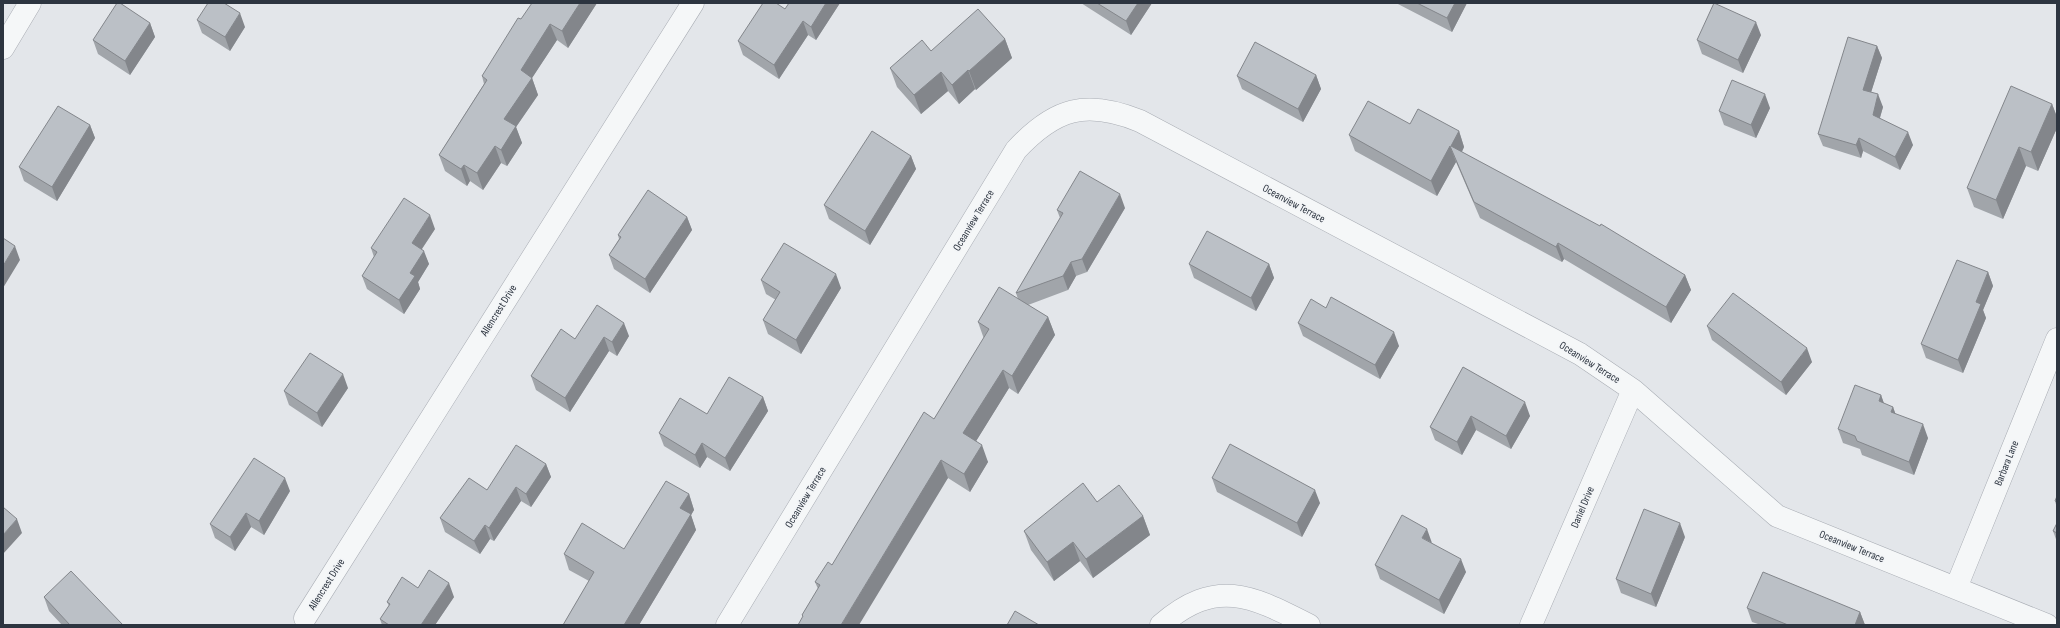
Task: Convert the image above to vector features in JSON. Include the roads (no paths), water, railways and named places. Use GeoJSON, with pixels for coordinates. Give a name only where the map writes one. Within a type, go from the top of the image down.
{"type":"FeatureCollection","features":[{"type":"Feature","properties":{"kind":"street"},"geometry":{"type":"LineString","coordinates":[[3,48],[30,3]]}},
{"type":"Feature","properties":{"kind":"street","name":"Allencrest Drive"},"geometry":{"type":"LineString","coordinates":[[305,618],[693,3]]}},
{"type":"Feature","properties":{"kind":"street","name":"Oceanview Terrace"},"geometry":{"type":"LineString","coordinates":[[727,625],[1016,150],[1041,125],[1071,111],[1088,109],[1105,110],[1123,114],[1140,121],[1580,354],[1632,390],[1777,516],[2047,625]]}},
{"type":"Feature","properties":{"kind":"street","name":"Barbara Lane"},"geometry":{"type":"LineString","coordinates":[[1956,588],[2057,339]]}},
{"type":"Feature","properties":{"kind":"street","name":"Daniel Drive"},"geometry":{"type":"LineString","coordinates":[[1532,625],[1632,390]]}},
{"type":"Feature","properties":{"kind":"street"},"geometry":{"type":"LineString","coordinates":[[1161,625],[1191,605],[1204,600],[1227,595],[1254,599],[1309,625]]}}]}
